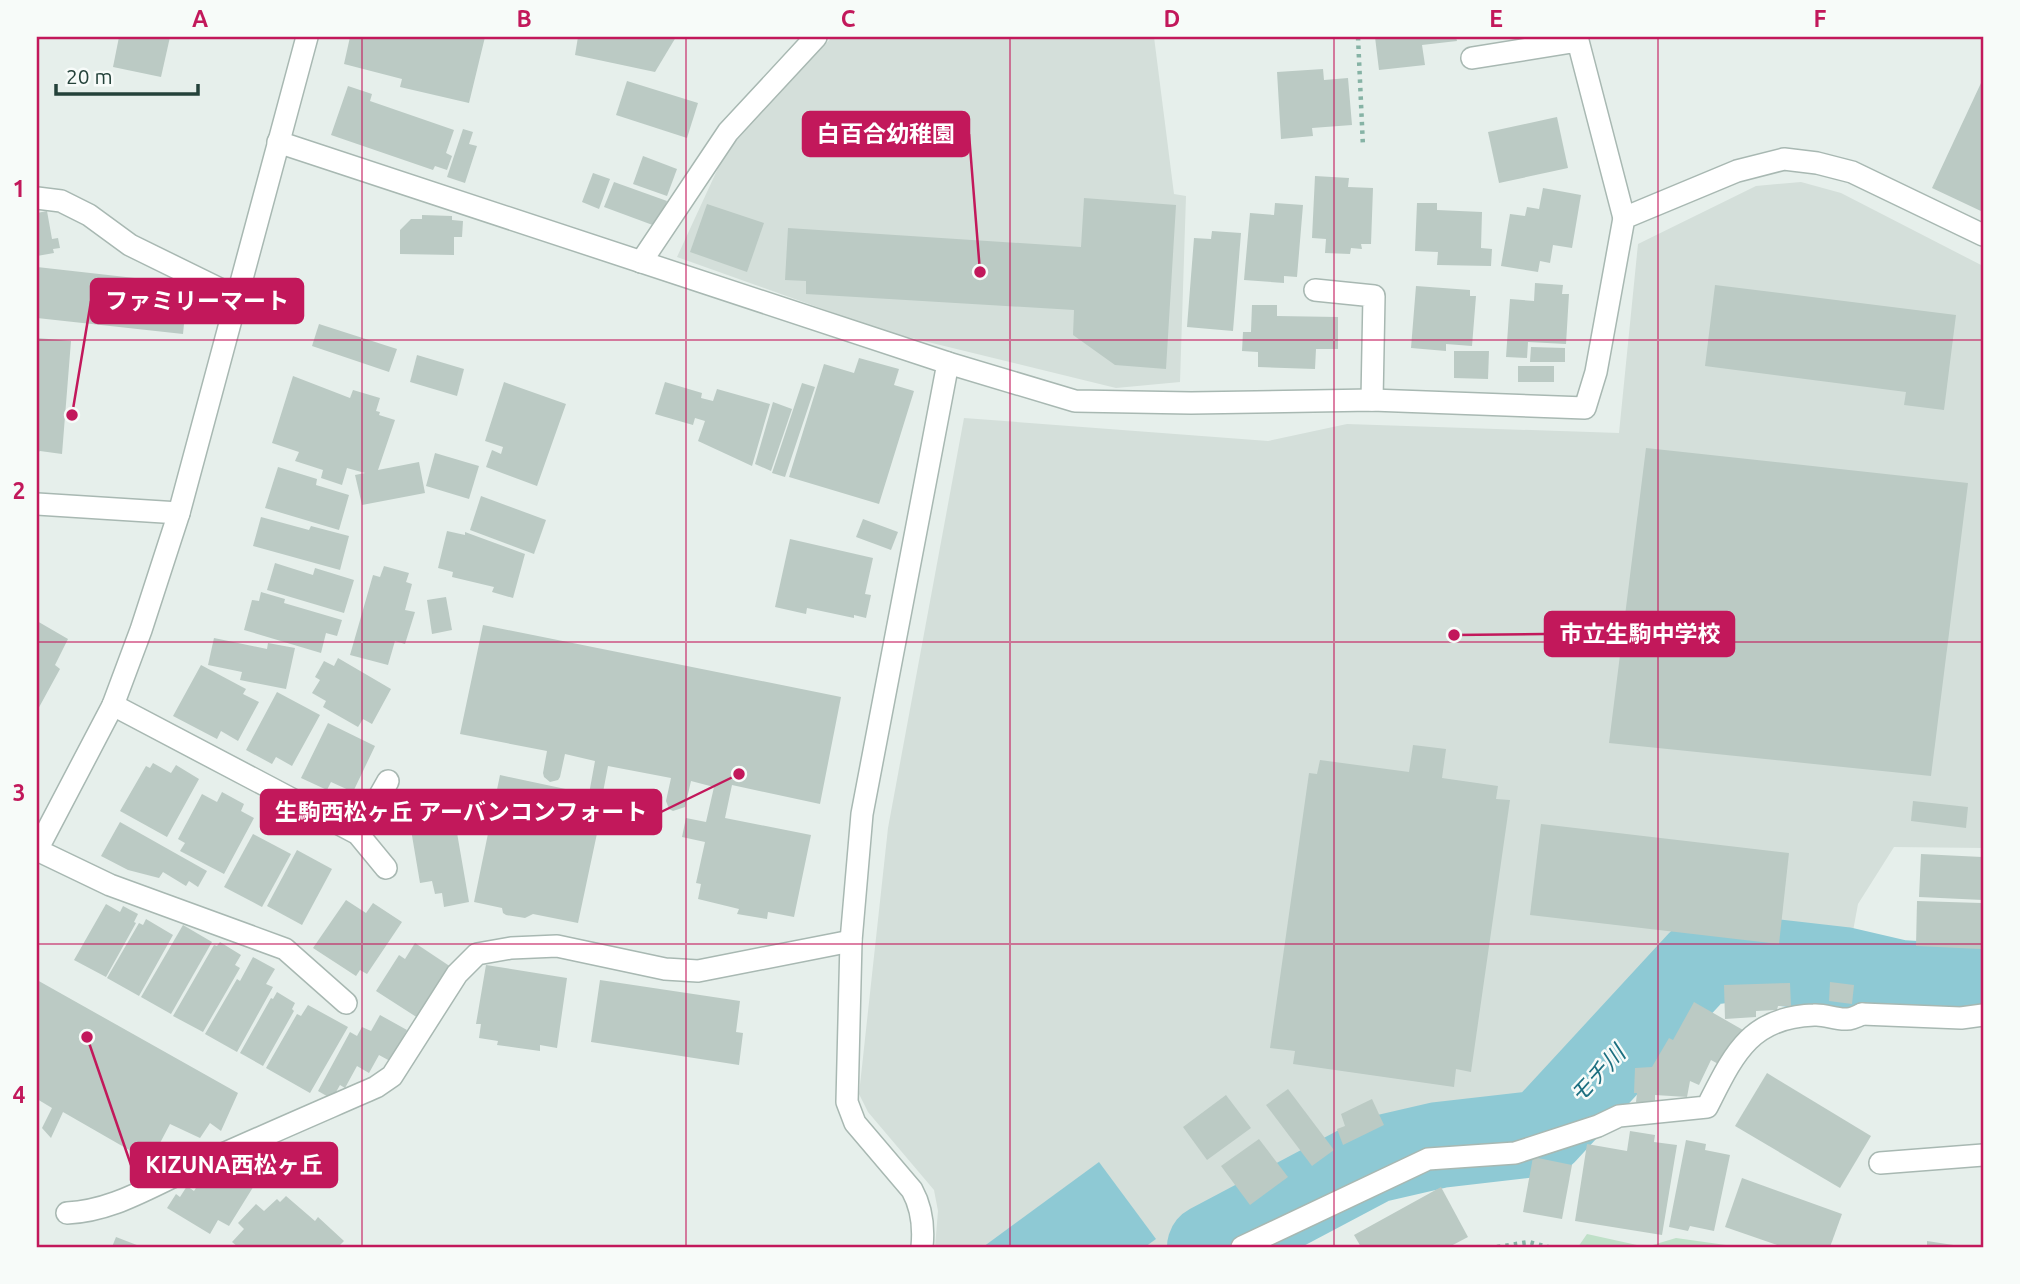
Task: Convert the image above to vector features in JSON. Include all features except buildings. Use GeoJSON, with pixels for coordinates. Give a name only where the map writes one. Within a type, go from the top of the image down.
{"type":"FeatureCollection","features":[{"type":"Feature","properties":{"kind":"street"},"geometry":{"type":"LineString","coordinates":[[307,37],[179,513],[141,630],[113,705],[37,850],[110,885],[285,949],[346,1003]]}},
{"type":"Feature","properties":{"kind":"street"},"geometry":{"type":"LineString","coordinates":[[641,262],[728,132],[816,37]]}},
{"type":"Feature","properties":{"kind":"street"},"geometry":{"type":"LineString","coordinates":[[278,142],[948,363],[1075,401],[1191,403],[1372,400],[1585,408],[1597,372],[1624,218],[1578,41],[1472,58]]}},
{"type":"Feature","properties":{"kind":"street"},"geometry":{"type":"LineString","coordinates":[[1624,218],[1737,171],[1784,159],[1817,163],[1852,172],[1983,235]]}},
{"type":"Feature","properties":{"kind":"street"},"geometry":{"type":"LineString","coordinates":[[37,198],[61,201],[89,215],[130,245],[238,298]]}},
{"type":"Feature","properties":{"kind":"street"},"geometry":{"type":"LineString","coordinates":[[1315,289],[1374,296],[1372,400]]}},
{"type":"Feature","properties":{"kind":"street"},"geometry":{"type":"LineString","coordinates":[[922,1247],[919,1202],[912,1190],[855,1123],[847,1102],[851,941],[862,814],[948,363]]}},
{"type":"Feature","properties":{"kind":"street"},"geometry":{"type":"LineString","coordinates":[[37,504],[179,513]]}},
{"type":"Feature","properties":{"kind":"street"},"geometry":{"type":"LineString","coordinates":[[113,705],[358,834],[386,867]]}},
{"type":"Feature","properties":{"kind":"street"},"geometry":{"type":"LineString","coordinates":[[358,834],[388,781]]}},
{"type":"Feature","properties":{"kind":"street"},"geometry":{"type":"LineString","coordinates":[[67,1213],[90,1212],[124,1200],[376,1087],[392,1076],[457,974],[477,954],[511,948],[557,946],[666,969],[698,971],[851,941]]}},
{"type":"Feature","properties":{"kind":"street"},"geometry":{"type":"LineString","coordinates":[[1242,1247],[1428,1159],[1515,1153],[1586,1130],[1619,1116],[1707,1107],[1731,1060],[1748,1039],[1768,1025],[1790,1016],[1818,1014],[1846,1020],[1862,1014],[1961,1018],[1983,1015]]}},
{"type":"Feature","properties":{"kind":"street"},"geometry":{"type":"LineString","coordinates":[[1880,1163],[1983,1155]]}},
{"type":"Feature","properties":{"kind":"path"},"geometry":{"type":"LineString","coordinates":[[1358,37],[1363,147]]}},
{"type":"Feature","properties":{"kind":"path"},"geometry":{"type":"LineString","coordinates":[[1497,1247],[1529,1242],[1548,1247]]}},
{"type":"Feature","properties":{"kind":"shaded area"},"geometry":{"type":"Polygon","coordinates":[[[832,37],[1154,37],[1174,194],[1186,196],[1180,382],[1116,388],[887,332],[677,257],[725,153],[832,37]]]}},
{"type":"Feature","properties":{"kind":"shaded area"},"geometry":{"type":"Polygon","coordinates":[[[1801,182],[1841,193],[1983,266],[1983,848],[1894,847],[1858,904],[1848,958],[1710,945],[1686,955],[1668,971],[1551,1113],[1358,1150],[1179,1247],[935,1247],[938,1211],[934,1190],[868,1112],[859,1094],[888,828],[964,418],[1268,441],[1347,424],[1619,433],[1638,244],[1756,186],[1801,182]]]}},
{"type":"Feature","properties":{"kind":"green space"},"geometry":{"type":"Polygon","coordinates":[[[1587,1234],[1646,1247],[1578,1247],[1587,1234]]]}},
{"type":"Feature","properties":{"kind":"green space"},"geometry":{"type":"Polygon","coordinates":[[[1676,1238],[1740,1247],[1646,1247],[1676,1238]]]}},
{"type":"Feature","properties":{"kind":"water"},"geometry":{"type":"Polygon","coordinates":[[[1099,1162],[1156,1239],[1145,1247],[983,1247],[1099,1162]]]}},
{"type":"Feature","properties":{"kind":"waterway","name":"モチ川"},"geometry":{"type":"LineString","coordinates":[[1210,1247],[1374,1160],[1439,1145],[1543,1133],[1700,963],[1740,958],[1843,970],[1899,983],[1949,986],[1983,983]]}},
{"type":"Feature","properties":{"kind":"place","name":"白百合幼稚園"},"geometry":{"type":"Point","coordinates":[980,272]}},
{"type":"Feature","properties":{"kind":"place","name":"ファミリーマート"},"geometry":{"type":"Point","coordinates":[72,415]}},
{"type":"Feature","properties":{"kind":"place","name":"市立生駒中学校"},"geometry":{"type":"Point","coordinates":[1454,635]}},
{"type":"Feature","properties":{"kind":"place","name":"生駒西松ヶ丘 アーバンコンフォート"},"geometry":{"type":"Point","coordinates":[739,774]}},
{"type":"Feature","properties":{"kind":"place","name":"KIZUNA西松ヶ丘"},"geometry":{"type":"Point","coordinates":[87,1037]}}]}
